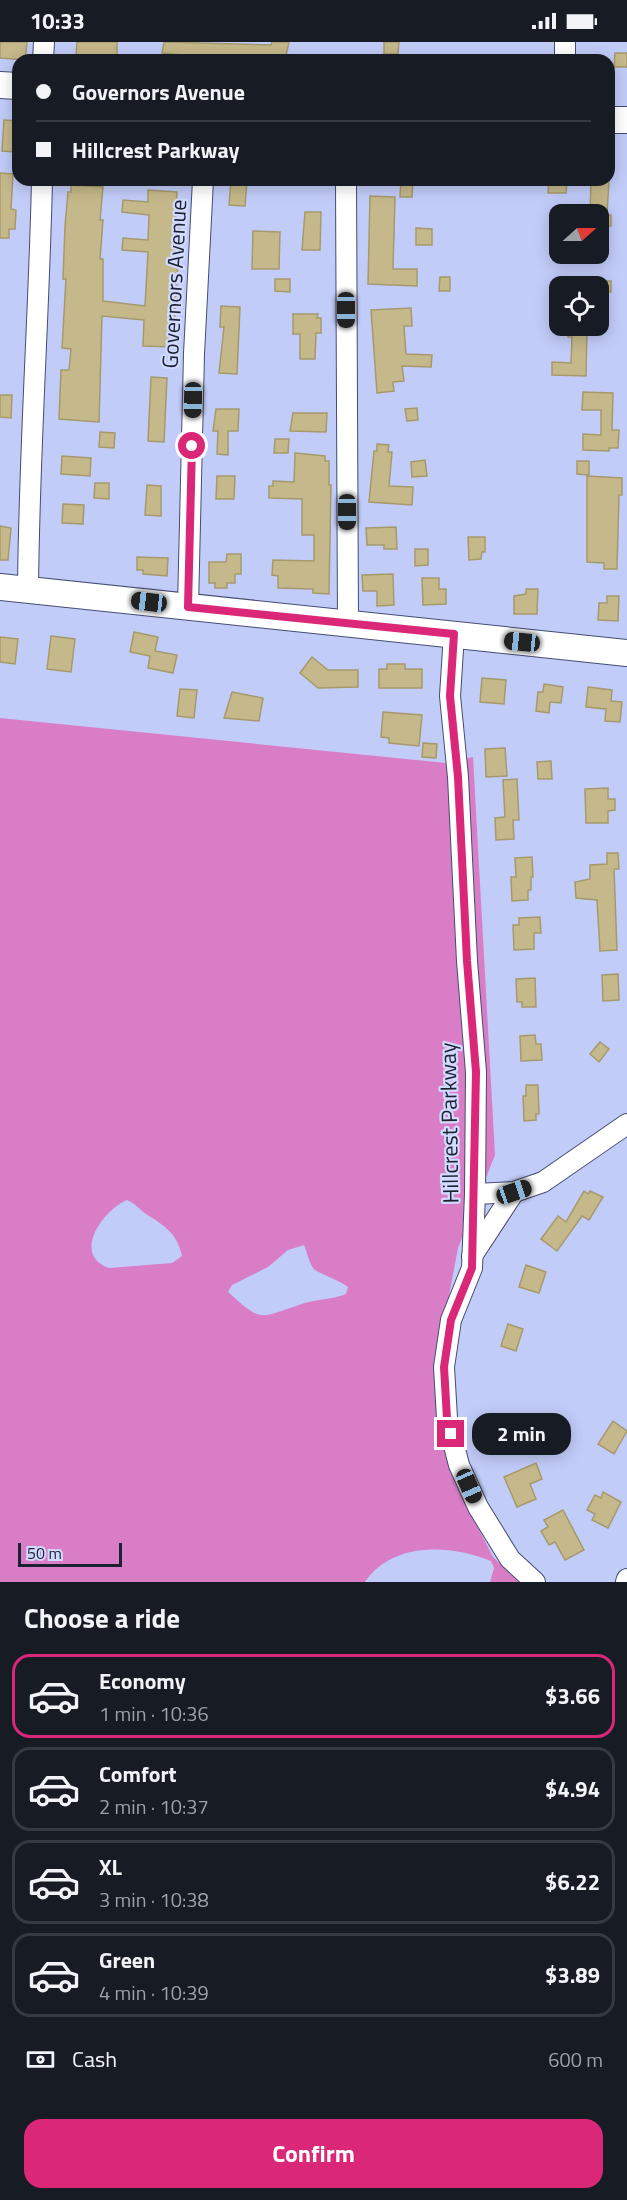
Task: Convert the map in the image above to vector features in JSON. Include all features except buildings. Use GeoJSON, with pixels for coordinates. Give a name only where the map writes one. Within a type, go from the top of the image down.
{"type":"FeatureCollection","features":[{"type":"Feature","properties":{"kind":"main road"},"geometry":{"type":"LineString","coordinates":[[0,587],[627,653]]}},
{"type":"Feature","properties":{"kind":"street"},"geometry":{"type":"LineString","coordinates":[[28,590],[29,470],[38,338],[42,186]]}},
{"type":"Feature","properties":{"kind":"street","name":"Governors Avenue"},"geometry":{"type":"LineString","coordinates":[[188,607],[194,354],[203,186]]}},
{"type":"Feature","properties":{"kind":"street"},"geometry":{"type":"LineString","coordinates":[[346,186],[348,624]]}},
{"type":"Feature","properties":{"kind":"street","name":"Hillcrest Parkway"},"geometry":{"type":"LineString","coordinates":[[454,634],[450,696],[458,777],[467,961],[476,1072],[475,1194],[472,1268],[451,1320],[444,1367],[447,1418],[459,1465],[478,1507],[510,1559],[536,1582]]}},
{"type":"Feature","properties":{"kind":"street"},"geometry":{"type":"LineString","coordinates":[[475,1194],[514,1192],[543,1182],[627,1124]]}},
{"type":"Feature","properties":{"kind":"street"},"geometry":{"type":"LineString","coordinates":[[472,1256],[514,1192]]}},
{"type":"Feature","properties":{"kind":"shaded area"},"geometry":{"type":"Polygon","coordinates":[[[0,718],[446,763],[473,757],[495,1155],[458,1248],[441,1338],[442,1425],[455,1483],[493,1557],[519,1582],[490,1582],[494,1568],[491,1561],[475,1555],[457,1551],[422,1550],[390,1559],[376,1569],[365,1582],[0,1582],[0,718]],[[127,1200],[109,1213],[95,1233],[92,1253],[98,1262],[109,1268],[172,1263],[182,1256],[177,1241],[169,1231],[127,1200]],[[304,1245],[288,1250],[268,1267],[232,1285],[228,1292],[248,1309],[261,1315],[346,1294],[348,1287],[313,1268],[304,1245]]]}},
{"type":"Feature","properties":{"kind":"route"},"geometry":{"type":"LineString","coordinates":[[192,446],[188,607],[454,634],[450,696],[458,777],[467,961],[476,1072],[472,1268],[451,1320],[444,1367],[447,1418],[451,1434]]}}]}
